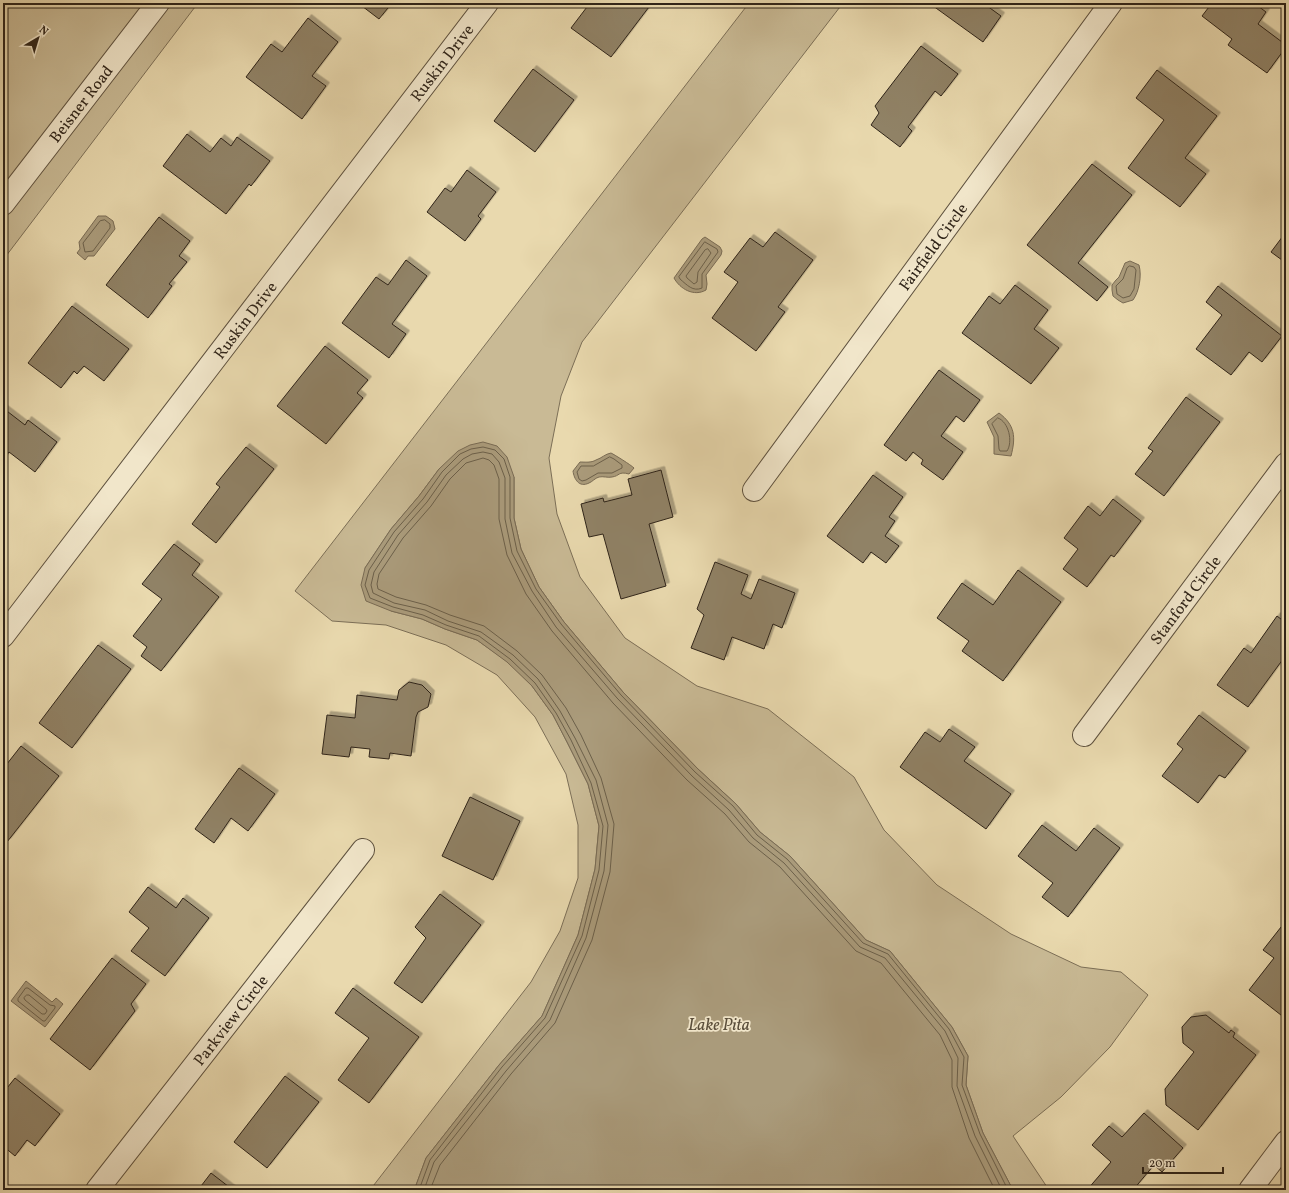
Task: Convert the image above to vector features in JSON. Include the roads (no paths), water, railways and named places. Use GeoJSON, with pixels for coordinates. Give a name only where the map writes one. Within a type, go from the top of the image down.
{"type":"FeatureCollection","features":[{"type":"Feature","properties":{"kind":"street","name":"Beisner Road"},"geometry":{"type":"LineString","coordinates":[[3,204],[158,3]]}},
{"type":"Feature","properties":{"kind":"street","name":"Ruskin Drive"},"geometry":{"type":"LineString","coordinates":[[3,636],[487,3]]}},
{"type":"Feature","properties":{"kind":"street","name":"Fairfield Circle"},"geometry":{"type":"LineString","coordinates":[[754,490],[1111,3]]}},
{"type":"Feature","properties":{"kind":"street","name":"Stanford Circle"},"geometry":{"type":"LineString","coordinates":[[1084,735],[1286,464]]}},
{"type":"Feature","properties":{"kind":"street","name":"Parkview Circle"},"geometry":{"type":"LineString","coordinates":[[97,1190],[363,850]]}},
{"type":"Feature","properties":{"kind":"street"},"geometry":{"type":"LineString","coordinates":[[1250,1190],[1286,1142]]}},
{"type":"Feature","properties":{"kind":"water"},"geometry":{"type":"Polygon","coordinates":[[[98,216],[106,216],[113,221],[115,229],[94,256],[88,256],[85,260],[77,253],[80,249],[79,242],[98,216]]]}},
{"type":"Feature","properties":{"kind":"water"},"geometry":{"type":"Polygon","coordinates":[[[705,237],[720,247],[722,251],[721,255],[706,275],[706,290],[697,293],[688,291],[680,286],[674,278],[705,237]]]}},
{"type":"Feature","properties":{"kind":"water"},"geometry":{"type":"Polygon","coordinates":[[[1130,261],[1139,265],[1139,284],[1137,293],[1133,300],[1123,303],[1113,296],[1112,285],[1119,277],[1125,263],[1130,261]]]}},
{"type":"Feature","properties":{"kind":"water"},"geometry":{"type":"Polygon","coordinates":[[[999,413],[1008,422],[1013,432],[1014,437],[1011,456],[994,454],[994,437],[987,422],[999,413]]]}},
{"type":"Feature","properties":{"kind":"water","name":"Lake Pita"},"geometry":{"type":"Polygon","coordinates":[[[483,442],[497,446],[507,457],[514,477],[514,518],[521,549],[539,587],[564,622],[623,692],[698,769],[736,804],[760,832],[790,856],[866,940],[890,951],[952,1027],[968,1056],[966,1085],[983,1133],[1013,1190],[415,1190],[426,1158],[499,1065],[542,1016],[578,935],[595,869],[599,826],[588,784],[553,715],[532,686],[507,662],[477,640],[422,619],[391,611],[366,601],[361,585],[365,568],[391,529],[419,496],[439,469],[458,451],[470,445],[483,442]]]}},
{"type":"Feature","properties":{"kind":"water"},"geometry":{"type":"Polygon","coordinates":[[[611,453],[634,468],[629,474],[621,473],[612,477],[599,477],[585,484],[580,484],[578,482],[573,471],[580,462],[592,462],[611,453]]]}},
{"type":"Feature","properties":{"kind":"water"},"geometry":{"type":"Polygon","coordinates":[[[26,981],[52,1002],[56,998],[63,1004],[45,1027],[11,1001],[26,981]]]}}]}
